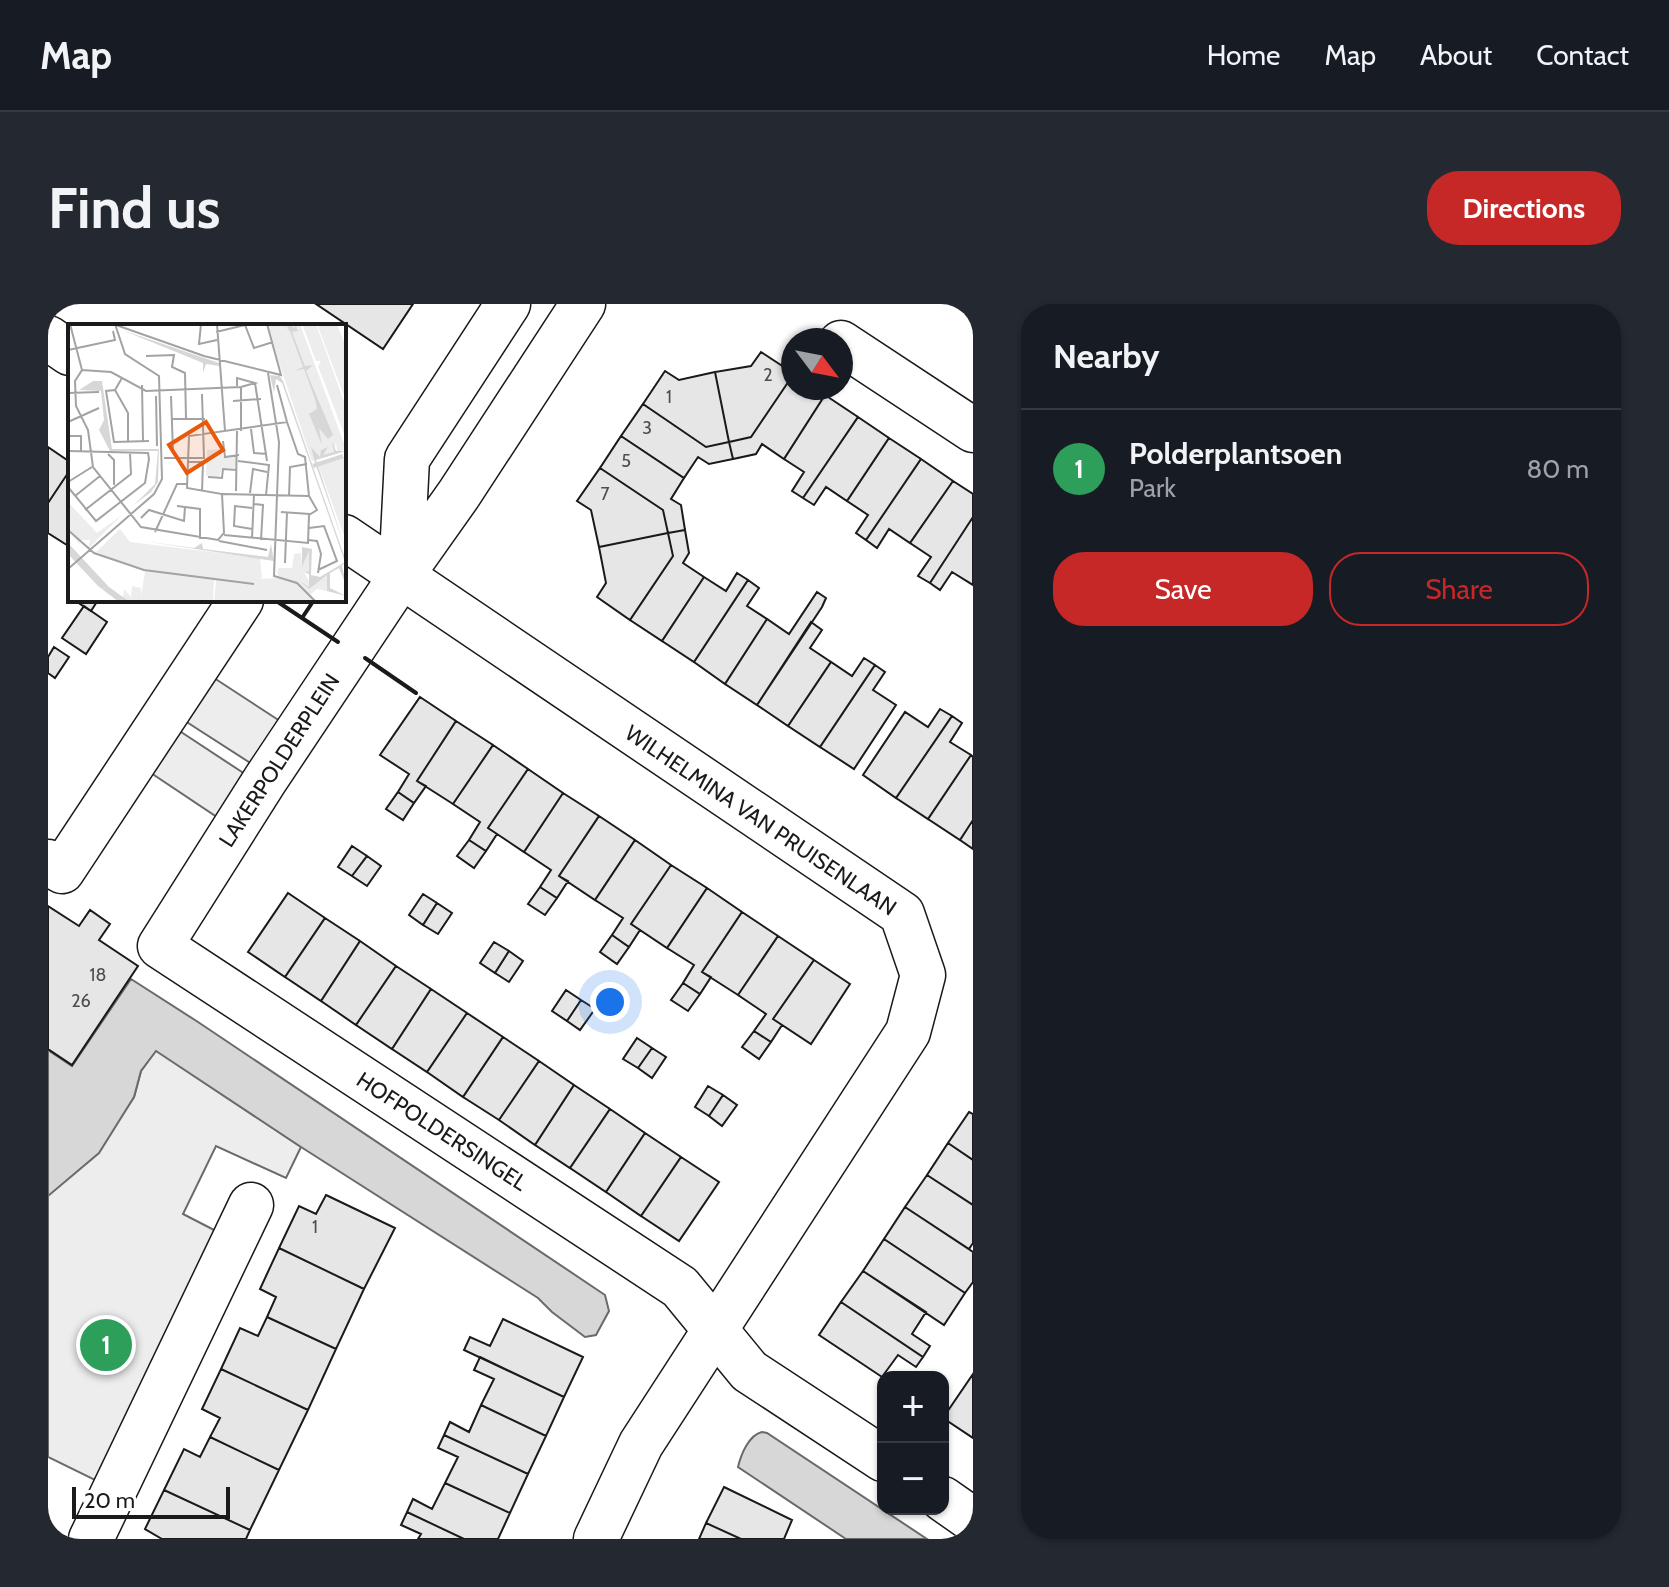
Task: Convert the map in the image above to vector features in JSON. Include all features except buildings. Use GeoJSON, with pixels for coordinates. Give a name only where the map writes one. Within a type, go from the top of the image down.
{"type":"FeatureCollection","features":[{"type":"Feature","properties":{"kind":"street"},"geometry":{"type":"LineString","coordinates":[[401,576],[407,459],[508,304]]}},
{"type":"Feature","properties":{"kind":"street","name":"LAKERPOLDERPLEIN"},"geometry":{"type":"LineString","coordinates":[[160,946],[265,780],[459,494],[583,304]]}},
{"type":"Feature","properties":{"kind":"street"},"geometry":{"type":"LineString","coordinates":[[48,338],[68,352]]}},
{"type":"Feature","properties":{"kind":"street"},"geometry":{"type":"LineString","coordinates":[[853,351],[973,430]]}},
{"type":"Feature","properties":{"kind":"street","name":"WILHELMINA VAN PRUISENLAAN"},"geometry":{"type":"LineString","coordinates":[[346,538],[902,914],[923,975],[908,1032],[641,1444],[596,1539]]}},
{"type":"Feature","properties":{"kind":"street"},"geometry":{"type":"LineString","coordinates":[[55,867],[240,602]]}},
{"type":"Feature","properties":{"kind":"street","name":"HOFPOLDERSINGEL"},"geometry":{"type":"LineString","coordinates":[[160,946],[680,1287],[749,1371],[877,1455]]}},
{"type":"Feature","properties":{"kind":"street"},"geometry":{"type":"LineString","coordinates":[[91,1539],[251,1205]]}},
{"type":"Feature","properties":{"kind":"street"},"geometry":{"type":"LineString","coordinates":[[949,1503],[973,1520]]}},
{"type":"Feature","properties":{"kind":"shaded area"},"geometry":{"type":"Polygon","coordinates":[[[211,676],[283,723],[255,766],[182,719],[211,676]]]}},
{"type":"Feature","properties":{"kind":"shaded area"},"geometry":{"type":"Polygon","coordinates":[[[175,728],[248,776],[220,819],[148,771],[175,728]]]}},
{"type":"Feature","properties":{"kind":"shaded area"},"geometry":{"type":"Polygon","coordinates":[[[131,979],[605,1295],[609,1311],[596,1335],[585,1337],[538,1298],[156,1051],[141,1071],[134,1097],[99,1153],[48,1196],[48,1050],[72,1066],[131,979]]]}},
{"type":"Feature","properties":{"kind":"shaded area"},"geometry":{"type":"Polygon","coordinates":[[[156,1050],[301,1147],[286,1178],[216,1146],[183,1214],[218,1232],[99,1482],[48,1457],[48,1072],[120,1118],[134,1097],[141,1071],[156,1050]]]}},
{"type":"Feature","properties":{"kind":"shaded area"},"geometry":{"type":"Polygon","coordinates":[[[767,1433],[877,1506],[877,1515],[891,1515],[927,1539],[846,1539],[738,1467],[743,1451],[757,1434],[767,1433]]]}},
{"type":"Feature","properties":{"kind":"wall"},"geometry":{"type":"LineString","coordinates":[[278,602],[338,642]]}},
{"type":"Feature","properties":{"kind":"wall"},"geometry":{"type":"LineString","coordinates":[[302,618],[312,603]]}},
{"type":"Feature","properties":{"kind":"wall"},"geometry":{"type":"LineString","coordinates":[[365,658],[416,693]]}},
{"type":"Feature","properties":{"kind":"place","name":"Polderplantsoen"},"geometry":{"type":"Point","coordinates":[106,1345]}}]}
